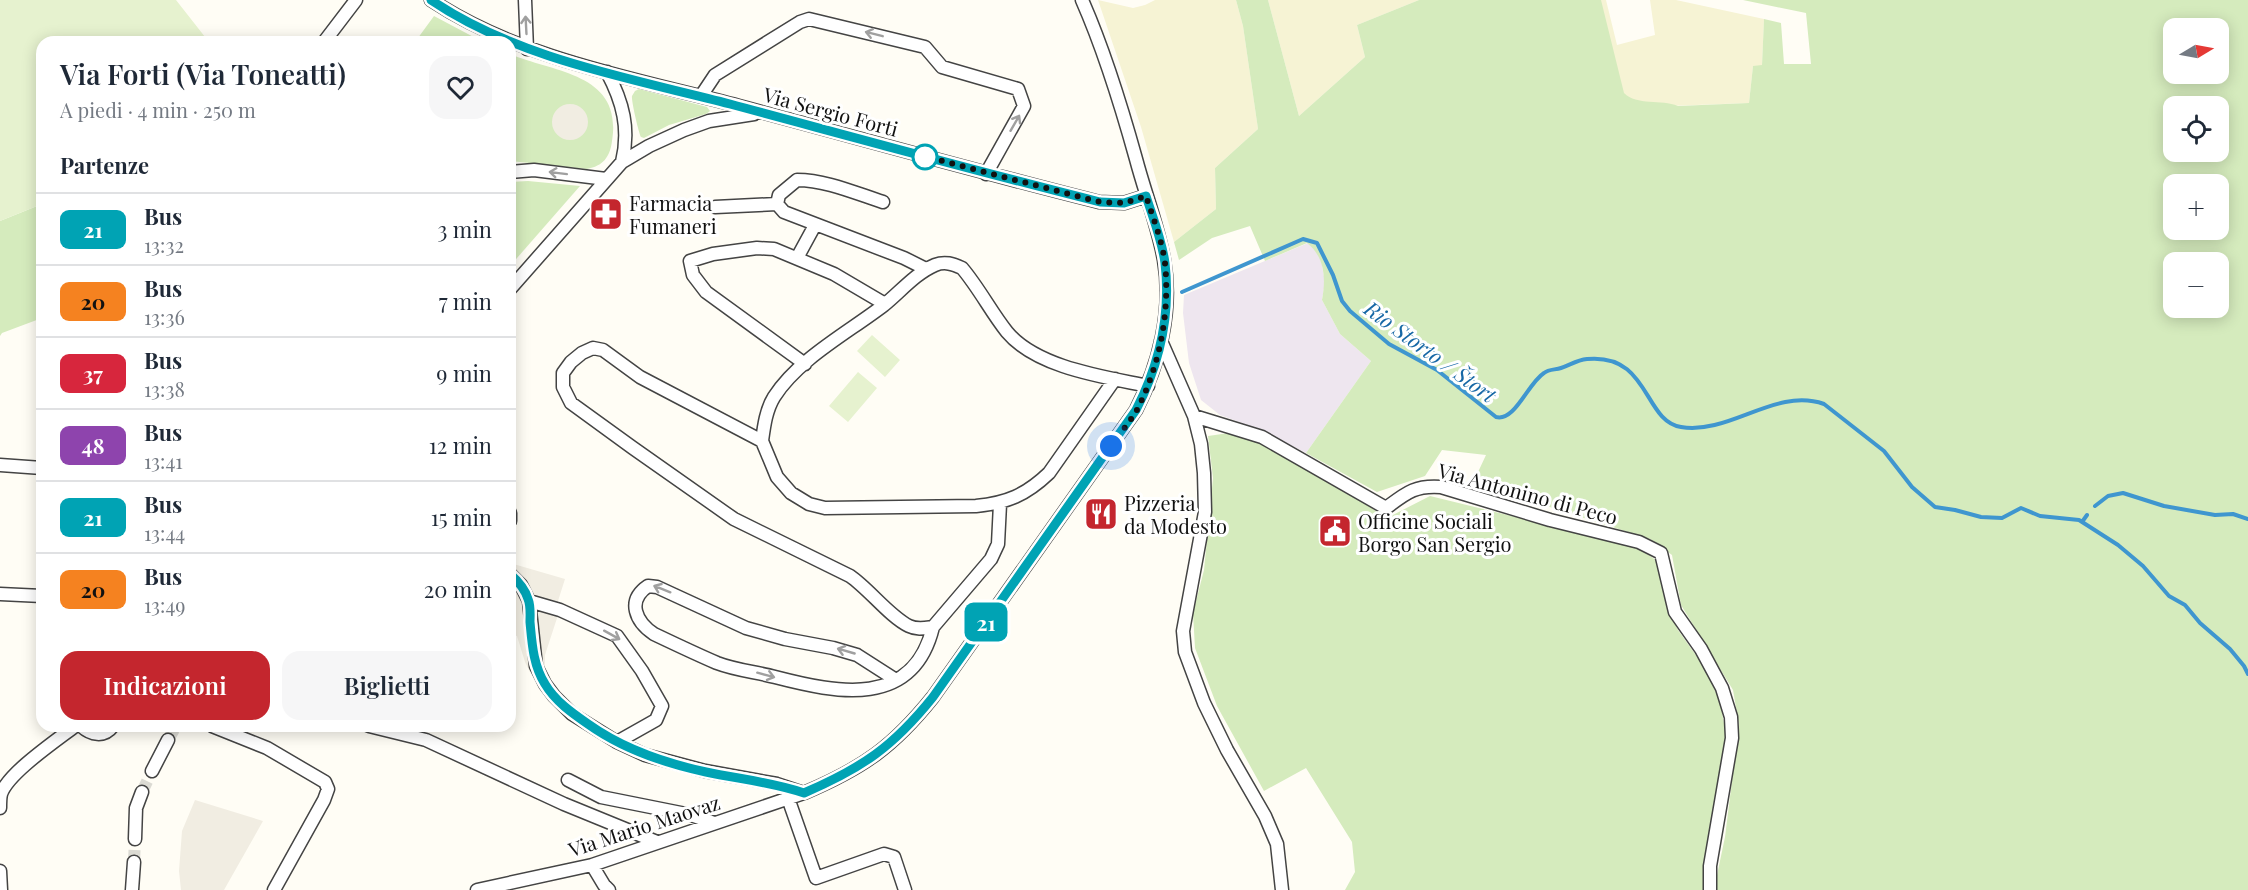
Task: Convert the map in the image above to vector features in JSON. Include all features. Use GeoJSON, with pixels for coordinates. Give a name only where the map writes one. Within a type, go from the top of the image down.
{"type":"FeatureCollection","features":[{"type":"Feature","properties":{"kind":"street"},"geometry":{"type":"LineString","coordinates":[[329,36],[356,0]]}},
{"type":"Feature","properties":{"kind":"street","name":"Via Sergio Forti"},"geometry":{"type":"LineString","coordinates":[[431,0],[448,12],[499,36]]}},
{"type":"Feature","properties":{"kind":"street"},"geometry":{"type":"LineString","coordinates":[[525,0],[527,49]]}},
{"type":"Feature","properties":{"kind":"street","name":"Via Mario Maovaz"},"geometry":{"type":"LineString","coordinates":[[477,890],[592,865],[804,793],[837,779],[889,746],[913,721],[940,687],[1136,410],[1148,386],[1161,341],[1166,313],[1164,261],[1103,48],[1082,0]]}},
{"type":"Feature","properties":{"kind":"street"},"geometry":{"type":"LineString","coordinates":[[701,96],[715,75],[800,22],[809,19],[925,47],[942,67],[1018,89],[1024,106],[986,174]]}},
{"type":"Feature","properties":{"kind":"street","name":"Via Sergio Forti"},"geometry":{"type":"LineString","coordinates":[[516,44],[607,72],[986,174],[1100,202],[1124,203],[1146,196]]}},
{"type":"Feature","properties":{"kind":"street"},"geometry":{"type":"LineString","coordinates":[[607,72],[623,106],[626,145],[622,162]]}},
{"type":"Feature","properties":{"kind":"street"},"geometry":{"type":"LineString","coordinates":[[516,283],[622,162],[649,146],[709,121],[764,113]]}},
{"type":"Feature","properties":{"kind":"street"},"geometry":{"type":"LineString","coordinates":[[516,172],[534,170],[606,179]]}},
{"type":"Feature","properties":{"kind":"street"},"geometry":{"type":"LineString","coordinates":[[777,204],[779,195],[797,180],[831,185],[883,202]]}},
{"type":"Feature","properties":{"kind":"street"},"geometry":{"type":"LineString","coordinates":[[715,207],[777,204]]}},
{"type":"Feature","properties":{"kind":"street"},"geometry":{"type":"LineString","coordinates":[[777,204],[784,212],[904,258],[926,269]]}},
{"type":"Feature","properties":{"kind":"street"},"geometry":{"type":"LineString","coordinates":[[797,258],[815,225]]}},
{"type":"Feature","properties":{"kind":"street"},"geometry":{"type":"LineString","coordinates":[[805,364],[706,292],[693,275],[690,261],[712,254],[757,248],[774,249],[855,285],[885,304]]}},
{"type":"Feature","properties":{"kind":"street"},"geometry":{"type":"LineString","coordinates":[[1115,379],[1048,473],[1037,484],[1000,504],[835,508],[817,506],[791,493],[777,477],[762,441],[765,420],[773,399],[787,381],[805,364],[885,304],[926,269],[938,264],[951,263],[962,268],[1008,333],[1020,345],[1049,360],[1148,386]]}},
{"type":"Feature","properties":{"kind":"street"},"geometry":{"type":"LineString","coordinates":[[1161,341],[1194,416],[1201,444],[1204,474],[1205,512],[1183,631],[1185,652],[1192,674],[1227,750],[1261,807],[1277,844],[1282,890]]}},
{"type":"Feature","properties":{"kind":"street"},"geometry":{"type":"LineString","coordinates":[[762,441],[640,377],[603,350],[593,348],[582,353],[571,362],[563,374],[563,387],[571,403],[734,519],[850,576],[865,586],[910,626],[921,629],[933,627]]}},
{"type":"Feature","properties":{"kind":"street","name":"Via Antonino di Peco"},"geometry":{"type":"LineString","coordinates":[[1194,416],[1262,437],[1386,508],[1411,491],[1424,486],[1441,487],[1550,520],[1639,542],[1661,553],[1675,612],[1714,670],[1731,717],[1732,738],[1710,866],[1710,890]]}},
{"type":"Feature","properties":{"kind":"street"},"geometry":{"type":"LineString","coordinates":[[0,465],[36,468]]}},
{"type":"Feature","properties":{"kind":"street"},"geometry":{"type":"LineString","coordinates":[[896,680],[856,654],[746,628],[657,587],[648,586],[643,590],[636,605],[636,613],[646,628],[654,634],[718,663],[810,686],[860,692],[882,687],[896,680],[914,666],[930,640],[933,627],[991,559],[998,544],[1000,504]]}},
{"type":"Feature","properties":{"kind":"street"},"geometry":{"type":"LineString","coordinates":[[516,580],[529,601],[533,653],[538,670],[554,696],[573,714],[617,742],[645,755],[705,771],[777,784],[804,793]]}},
{"type":"Feature","properties":{"kind":"street"},"geometry":{"type":"LineString","coordinates":[[0,594],[36,596]]}},
{"type":"Feature","properties":{"kind":"street"},"geometry":{"type":"LineString","coordinates":[[529,601],[560,610],[617,636],[642,671],[662,706],[656,720],[617,742]]}},
{"type":"Feature","properties":{"kind":"street"},"geometry":{"type":"LineString","coordinates":[[0,808],[1,791],[36,755],[67,732]]}},
{"type":"Feature","properties":{"kind":"street"},"geometry":{"type":"LineString","coordinates":[[87,732],[100,734],[105,732]]}},
{"type":"Feature","properties":{"kind":"street"},"geometry":{"type":"LineString","coordinates":[[227,732],[267,748],[314,774],[325,782],[328,789],[274,890]]}},
{"type":"Feature","properties":{"kind":"street"},"geometry":{"type":"LineString","coordinates":[[393,732],[426,740],[564,804],[657,842]]}},
{"type":"Feature","properties":{"kind":"street"},"geometry":{"type":"LineString","coordinates":[[152,771],[168,740]]}},
{"type":"Feature","properties":{"kind":"street"},"geometry":{"type":"LineString","coordinates":[[568,780],[601,797],[691,815],[714,823]]}},
{"type":"Feature","properties":{"kind":"street"},"geometry":{"type":"LineString","coordinates":[[135,839],[136,808],[142,792]]}},
{"type":"Feature","properties":{"kind":"street"},"geometry":{"type":"LineString","coordinates":[[788,798],[816,878],[884,854],[894,857],[905,890]]}},
{"type":"Feature","properties":{"kind":"street"},"geometry":{"type":"LineString","coordinates":[[132,890],[134,862]]}},
{"type":"Feature","properties":{"kind":"street"},"geometry":{"type":"LineString","coordinates":[[592,865],[609,890]]}},
{"type":"Feature","properties":{"kind":"street"},"geometry":{"type":"LineString","coordinates":[[0,871],[1,890]]}},
{"type":"Feature","properties":{"kind":"shaded area"},"geometry":{"type":"Polygon","coordinates":[[[1098,0],[1133,8],[1155,0],[1236,0],[1243,26],[1258,129],[1215,168],[1216,209],[1174,242],[1141,127],[1098,0]]]}},
{"type":"Feature","properties":{"kind":"shaded area"},"geometry":{"type":"Polygon","coordinates":[[[1268,0],[1419,0],[1357,25],[1365,57],[1299,116],[1268,0]]]}},
{"type":"Feature","properties":{"kind":"shaded area"},"geometry":{"type":"Polygon","coordinates":[[[1597,0],[1606,0],[1617,45],[1655,35],[1650,0],[1676,0],[1764,19],[1762,66],[1753,66],[1749,103],[1669,106],[1620,98],[1597,0]]]}},
{"type":"Feature","properties":{"kind":"shaded area"},"geometry":{"type":"Polygon","coordinates":[[[570,104],[583,109],[588,122],[583,135],[570,140],[557,135],[552,122],[557,109],[570,104]]]}},
{"type":"Feature","properties":{"kind":"shaded area"},"geometry":{"type":"Polygon","coordinates":[[[1308,243],[1316,250],[1321,260],[1325,282],[1322,300],[1340,334],[1371,361],[1306,453],[1261,430],[1220,415],[1201,400],[1189,363],[1183,313],[1184,295],[1308,243]]]}},
{"type":"Feature","properties":{"kind":"shaded area"},"geometry":{"type":"Polygon","coordinates":[[[516,565],[565,579],[558,601],[558,615],[545,655],[545,668],[530,672],[517,636],[516,565]]]}},
{"type":"Feature","properties":{"kind":"shaded area"},"geometry":{"type":"Polygon","coordinates":[[[195,800],[263,821],[224,890],[181,890],[179,871],[182,831],[195,800]]]}},
{"type":"Feature","properties":{"kind":"green space"},"geometry":{"type":"Polygon","coordinates":[[[0,0],[176,0],[204,36],[36,36],[36,206],[0,221],[0,0]]]}},
{"type":"Feature","properties":{"kind":"green space"},"geometry":{"type":"Polygon","coordinates":[[[1236,0],[1268,0],[1299,116],[1365,57],[1357,25],[1419,0],[1601,0],[1624,93],[1636,100],[1678,106],[1749,103],[1753,66],[1762,65],[1764,19],[1781,23],[1784,64],[1811,64],[1806,13],[1743,0],[2248,0],[2248,890],[1717,890],[1716,880],[1725,837],[1739,725],[1733,690],[1681,605],[1672,555],[1650,539],[1512,495],[1472,485],[1486,455],[1442,450],[1425,476],[1377,492],[1306,453],[1371,361],[1340,334],[1322,300],[1324,276],[1318,255],[1307,243],[1265,261],[1250,226],[1212,238],[1179,260],[1174,242],[1216,209],[1215,168],[1258,129],[1243,26],[1236,0]]]}},
{"type":"Feature","properties":{"kind":"green space"},"geometry":{"type":"Polygon","coordinates":[[[434,16],[472,36],[419,36],[434,16]]]}},
{"type":"Feature","properties":{"kind":"green space"},"geometry":{"type":"Polygon","coordinates":[[[516,56],[582,79],[607,101],[613,119],[611,147],[601,163],[587,169],[516,162],[516,56]]]}},
{"type":"Feature","properties":{"kind":"green space"},"geometry":{"type":"Polygon","coordinates":[[[639,89],[707,107],[710,111],[669,125],[644,138],[640,135],[632,99],[635,91],[639,89]]]}},
{"type":"Feature","properties":{"kind":"green space"},"geometry":{"type":"Polygon","coordinates":[[[516,182],[580,186],[516,259],[516,182]]]}},
{"type":"Feature","properties":{"kind":"green space"},"geometry":{"type":"Polygon","coordinates":[[[36,206],[36,320],[2,333],[0,336],[0,221],[36,206]]]}},
{"type":"Feature","properties":{"kind":"green space"},"geometry":{"type":"Polygon","coordinates":[[[872,335],[900,360],[885,377],[857,351],[872,335]]]}},
{"type":"Feature","properties":{"kind":"green space"},"geometry":{"type":"Polygon","coordinates":[[[858,372],[877,388],[848,422],[829,406],[858,372]]]}},
{"type":"Feature","properties":{"kind":"green space"},"geometry":{"type":"Polygon","coordinates":[[[1229,433],[1278,448],[1387,518],[1430,496],[1638,547],[1657,561],[1667,606],[1678,630],[1705,668],[1720,702],[1726,734],[1722,772],[1704,876],[1705,890],[1345,890],[1355,872],[1352,842],[1306,768],[1264,791],[1217,706],[1195,648],[1193,613],[1204,570],[1213,478],[1208,436],[1229,433]]]}},
{"type":"Feature","properties":{"kind":"waterway","name":"Rio Storto / Štort"},"geometry":{"type":"LineString","coordinates":[[1182,292],[1303,239],[1317,243],[1333,275],[1342,301],[1350,311],[1389,344],[1437,370],[1496,417],[1509,414],[1538,378],[1546,372],[1587,359],[1608,360],[1623,366],[1634,376],[1659,413],[1669,422],[1681,427],[1699,428],[1717,424],[1788,402],[1806,400],[1824,404],[1884,451],[1912,487],[1935,507],[1981,517],[2002,518],[2021,508],[2040,516],[2079,520],[2118,545],[2143,566],[2169,596],[2185,605],[2200,623],[2230,649],[2248,674]]}},
{"type":"Feature","properties":{"kind":"waterway"},"geometry":{"type":"LineString","coordinates":[[2095,506],[2108,496],[2123,493],[2164,506],[2215,515],[2233,514],[2248,519]]}},
{"type":"Feature","properties":{"kind":"waterway"},"geometry":{"type":"LineString","coordinates":[[2082,522],[2087,515]]}},
{"type":"Feature","properties":{"kind":"tunnel"},"geometry":{"type":"LineString","coordinates":[[168,740],[173,732]]}},
{"type":"Feature","properties":{"kind":"tunnel"},"geometry":{"type":"LineString","coordinates":[[142,792],[152,771]]}},
{"type":"Feature","properties":{"kind":"tunnel"},"geometry":{"type":"LineString","coordinates":[[134,862],[135,839]]}},
{"type":"Feature","properties":{"kind":"bus line","name":"21"},"geometry":{"type":"LineString","coordinates":[[431,0],[448,12],[498,36]]}},
{"type":"Feature","properties":{"kind":"bus line","name":"21"},"geometry":{"type":"LineString","coordinates":[[516,44],[614,74],[986,174],[1100,202],[1124,203],[1146,196],[1164,261],[1166,313],[1161,341],[1148,386],[1136,410],[933,697],[889,746],[837,779],[804,793],[777,784],[705,771],[645,755],[617,742],[573,714],[554,696],[536,666],[529,601],[516,580]]}},
{"type":"Feature","properties":{"kind":"place","name":"Farmacia Fumaneri"},"geometry":{"type":"Point","coordinates":[606,214]}},
{"type":"Feature","properties":{"kind":"place","name":"Pizzeria da Modesto"},"geometry":{"type":"Point","coordinates":[1101,514]}},
{"type":"Feature","properties":{"kind":"place","name":"Officine Sociali Borgo San Sergio"},"geometry":{"type":"Point","coordinates":[1335,531]}},
{"type":"Feature","properties":{"kind":"route"},"geometry":{"type":"LineString","coordinates":[[925,157],[923,156],[1100,202],[1124,203],[1146,196],[1164,261],[1166,313],[1161,341],[1148,386],[1136,410],[1111,446]]}}]}
